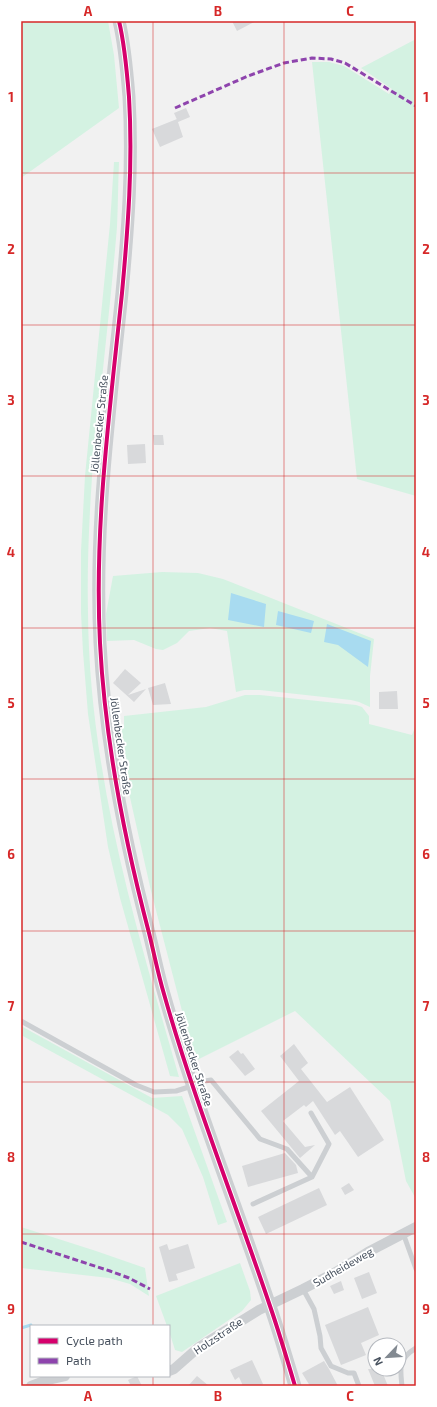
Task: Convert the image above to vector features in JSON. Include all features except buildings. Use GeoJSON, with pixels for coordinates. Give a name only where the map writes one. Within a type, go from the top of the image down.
{"type":"FeatureCollection","features":[{"type":"Feature","properties":{"kind":"street","name":"Jöllenbecker Straße"},"geometry":{"type":"LineString","coordinates":[[119,21],[128,84],[131,144],[130,187],[124,268],[102,477],[99,549],[100,645],[111,754],[127,842],[164,993],[192,1084],[270,1305],[295,1386]]}},
{"type":"Feature","properties":{"kind":"street","name":"Sudheideweg"},"geometry":{"type":"LineString","coordinates":[[270,1305],[336,1272],[368,1252],[416,1227]]}},
{"type":"Feature","properties":{"kind":"street","name":"Holzstraße"},"geometry":{"type":"LineString","coordinates":[[170,1370],[174,1369],[199,1347],[270,1305]]}},
{"type":"Feature","properties":{"kind":"street"},"geometry":{"type":"LineString","coordinates":[[31,1386],[60,1377]]}},
{"type":"Feature","properties":{"kind":"lane"},"geometry":{"type":"LineString","coordinates":[[21,1021],[136,1085],[154,1092],[176,1091],[192,1084],[211,1080],[260,1139],[287,1149],[312,1177]]}},
{"type":"Feature","properties":{"kind":"lane"},"geometry":{"type":"LineString","coordinates":[[253,1204],[312,1177],[329,1144],[311,1113]]}},
{"type":"Feature","properties":{"kind":"lane"},"geometry":{"type":"LineString","coordinates":[[403,1233],[416,1269]]}},
{"type":"Feature","properties":{"kind":"lane"},"geometry":{"type":"LineString","coordinates":[[304,1289],[314,1309],[321,1348],[331,1366],[348,1373],[354,1373],[359,1386]]}},
{"type":"Feature","properties":{"kind":"lane"},"geometry":{"type":"LineString","coordinates":[[402,1386],[400,1368],[407,1354],[416,1348]]}},
{"type":"Feature","properties":{"kind":"green space"},"geometry":{"type":"Polygon","coordinates":[[[21,21],[108,21],[114,55],[119,108],[21,178],[21,21]]]}},
{"type":"Feature","properties":{"kind":"green space"},"geometry":{"type":"Polygon","coordinates":[[[416,39],[416,496],[357,479],[312,62],[329,62],[344,66],[389,94],[392,89],[361,68],[416,39]]]}},
{"type":"Feature","properties":{"kind":"green space"},"geometry":{"type":"Polygon","coordinates":[[[114,162],[119,162],[117,227],[93,460],[89,528],[88,612],[90,672],[96,731],[117,848],[146,963],[179,1077],[170,1076],[120,898],[108,847],[88,714],[83,652],[81,613],[81,551],[85,476],[110,224],[114,162]]]}},
{"type":"Feature","properties":{"kind":"green space"},"geometry":{"type":"Polygon","coordinates":[[[162,572],[198,573],[223,579],[374,639],[370,676],[370,707],[351,700],[260,690],[244,690],[236,692],[227,631],[210,628],[189,631],[177,643],[163,650],[156,649],[134,640],[107,641],[106,614],[113,576],[162,572]]]}},
{"type":"Feature","properties":{"kind":"green space"},"geometry":{"type":"Polygon","coordinates":[[[245,695],[260,695],[356,705],[362,707],[369,716],[369,724],[412,735],[416,725],[416,1199],[406,1181],[390,1101],[295,1011],[195,1061],[151,891],[129,793],[119,730],[124,725],[124,716],[206,707],[245,695]]]}},
{"type":"Feature","properties":{"kind":"green space"},"geometry":{"type":"Polygon","coordinates":[[[21,1026],[152,1098],[182,1096],[227,1222],[218,1225],[203,1177],[182,1129],[168,1115],[21,1035],[21,1026]]]}},
{"type":"Feature","properties":{"kind":"green space"},"geometry":{"type":"Polygon","coordinates":[[[21,1227],[145,1268],[149,1296],[130,1284],[109,1278],[21,1268],[21,1227]]]}},
{"type":"Feature","properties":{"kind":"green space"},"geometry":{"type":"Polygon","coordinates":[[[240,1263],[250,1291],[251,1300],[242,1311],[182,1352],[175,1350],[170,1334],[170,1325],[167,1325],[156,1296],[240,1263]]]}},
{"type":"Feature","properties":{"kind":"water"},"geometry":{"type":"Polygon","coordinates":[[[231,593],[266,604],[264,627],[228,620],[231,593]]]}},
{"type":"Feature","properties":{"kind":"water"},"geometry":{"type":"Polygon","coordinates":[[[278,611],[314,621],[311,633],[276,625],[278,611]]]}},
{"type":"Feature","properties":{"kind":"water"},"geometry":{"type":"Polygon","coordinates":[[[327,624],[371,641],[368,667],[338,645],[324,642],[327,624]]]}},
{"type":"Feature","properties":{"kind":"waterway"},"geometry":{"type":"LineString","coordinates":[[21,1328],[30,1325]]}},
{"type":"Feature","properties":{"kind":"marked path"},"geometry":{"type":"LineString","coordinates":[[175,108],[248,76],[284,63],[312,58],[331,59],[345,63],[416,106]]}},
{"type":"Feature","properties":{"kind":"marked path"},"geometry":{"type":"LineString","coordinates":[[21,1242],[110,1271],[129,1278],[150,1289]]}},
{"type":"Feature","properties":{"kind":"cycle path"},"geometry":{"type":"LineString","coordinates":[[119,21],[127,69],[130,122],[130,171],[128,220],[122,293],[104,468],[99,555],[100,643],[106,716],[124,825],[162,986],[188,1073],[257,1267],[295,1386]]}}]}
